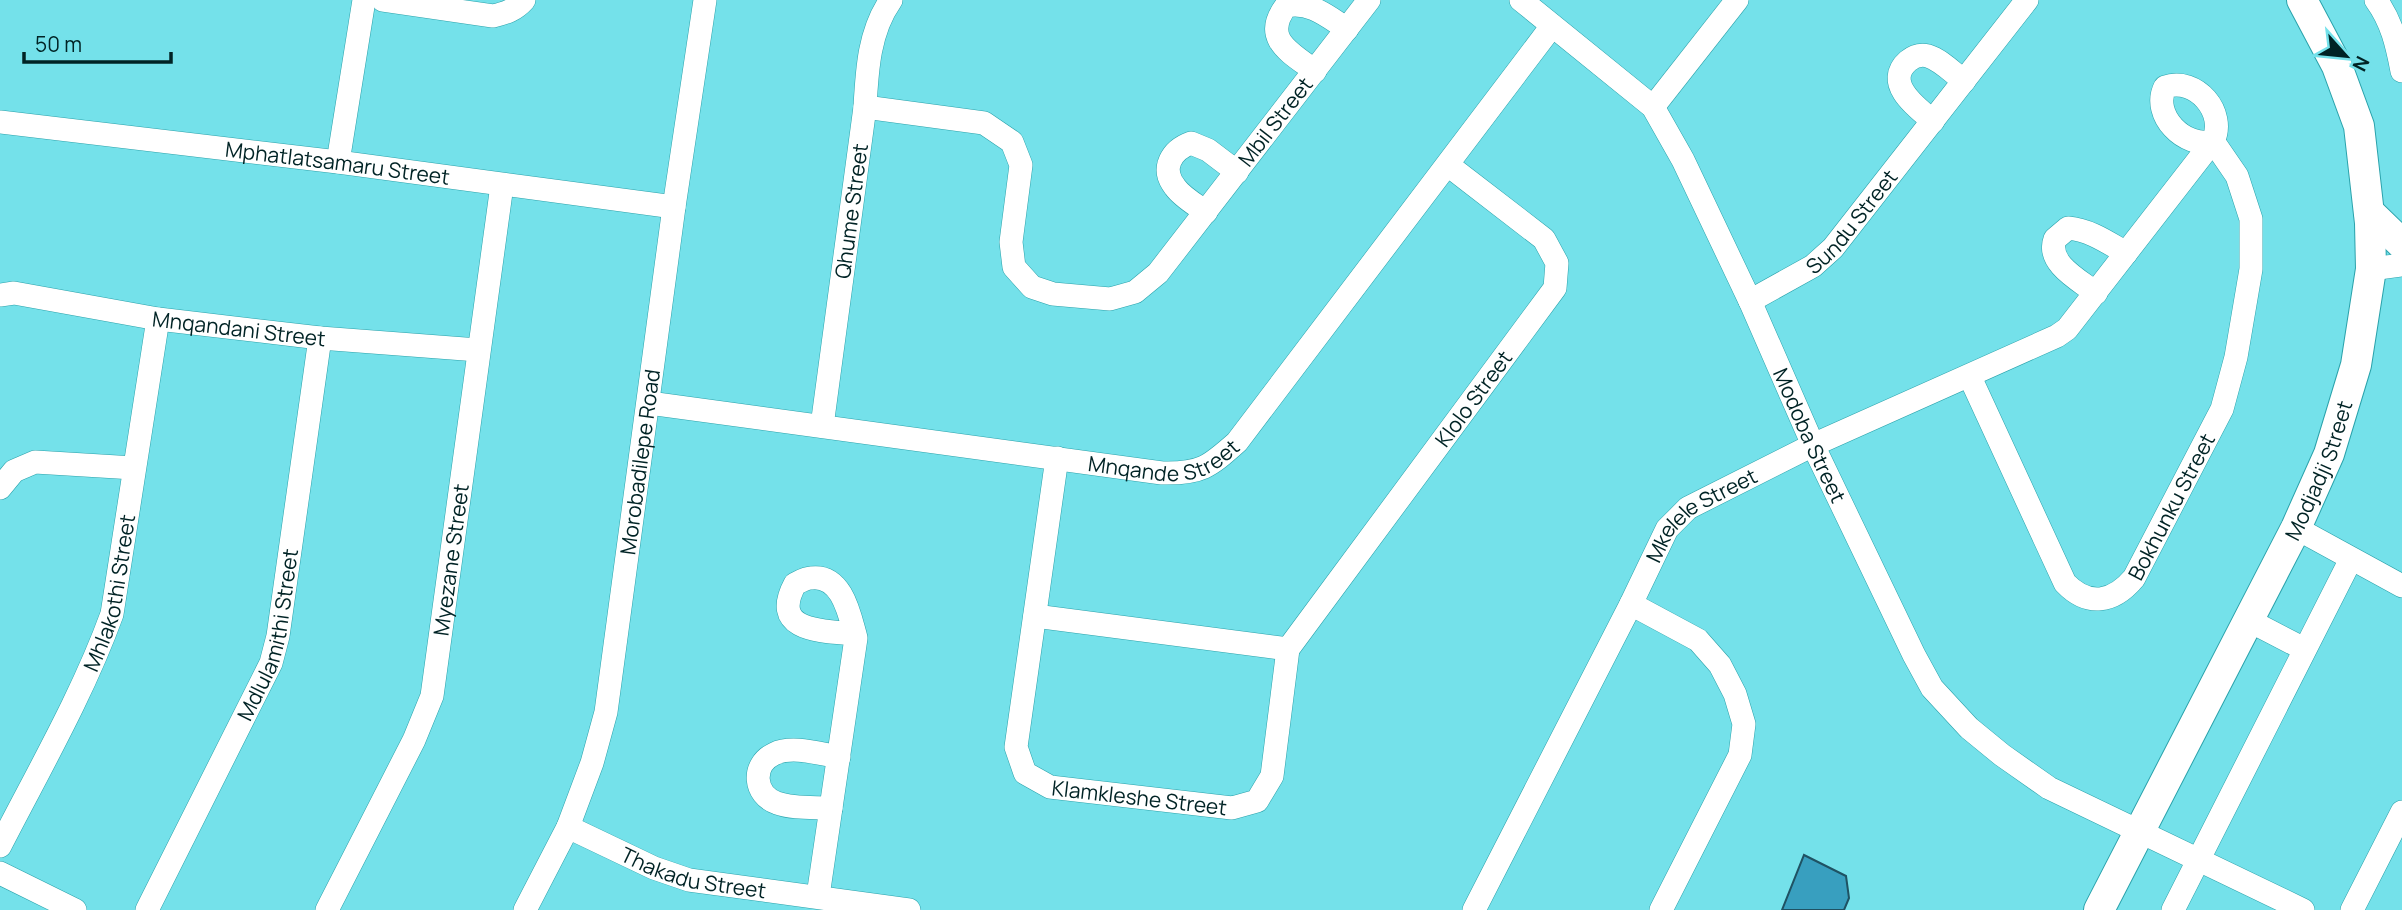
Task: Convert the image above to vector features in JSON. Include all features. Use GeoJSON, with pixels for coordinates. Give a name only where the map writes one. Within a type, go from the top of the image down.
{"type":"FeatureCollection","features":[{"type":"Feature","properties":{"kind":"street"},"geometry":{"type":"LineString","coordinates":[[338,162],[364,0]]}},
{"type":"Feature","properties":{"kind":"street"},"geometry":{"type":"LineString","coordinates":[[383,0],[494,16],[507,13],[524,0]]}},
{"type":"Feature","properties":{"kind":"street","name":"Morobadilepe Road"},"geometry":{"type":"LineString","coordinates":[[524,910],[568,827],[592,763],[606,712],[674,207],[705,0]]}},
{"type":"Feature","properties":{"kind":"street","name":"Qhume Street"},"geometry":{"type":"LineString","coordinates":[[822,426],[865,107],[868,62],[881,15],[891,0]]}},
{"type":"Feature","properties":{"kind":"street","name":"Mbil Street"},"geometry":{"type":"LineString","coordinates":[[865,107],[984,123],[1012,142],[1021,165],[1011,242],[1014,267],[1032,287],[1053,294],[1110,299],[1136,292],[1158,273],[1369,0]]}},
{"type":"Feature","properties":{"kind":"street","name":"Modoba Street"},"geometry":{"type":"LineString","coordinates":[[1521,0],[1653,107],[1683,160],[1750,301],[1813,445],[1932,688],[1969,728],[2049,788],[2303,910]]}},
{"type":"Feature","properties":{"kind":"street"},"geometry":{"type":"LineString","coordinates":[[1653,107],[1737,0]]}},
{"type":"Feature","properties":{"kind":"street","name":"Sundu Street"},"geometry":{"type":"LineString","coordinates":[[1750,301],[1812,266],[1833,248],[2027,0]]}},
{"type":"Feature","properties":{"kind":"street","name":"Modjadji Street"},"geometry":{"type":"LineString","coordinates":[[2099,910],[2296,528],[2329,454],[2356,365],[2371,269],[2369,212],[2358,126],[2337,66],[2302,0]]}},
{"type":"Feature","properties":{"kind":"street"},"geometry":{"type":"LineString","coordinates":[[2376,0],[2388,17],[2402,71]]}},
{"type":"Feature","properties":{"kind":"street","name":"Mbil Street"},"geometry":{"type":"LineString","coordinates":[[1315,71],[1283,47],[1276,32],[1277,18],[1286,6],[1299,4],[1314,8],[1347,29]]}},
{"type":"Feature","properties":{"kind":"street","name":"Mnqande Street"},"geometry":{"type":"LineString","coordinates":[[649,403],[1162,473],[1188,473],[1213,464],[1237,442],[1552,26]]}},
{"type":"Feature","properties":{"kind":"street"},"geometry":{"type":"LineString","coordinates":[[1933,121],[1913,105],[1901,89],[1898,77],[1904,65],[1914,56],[1926,56],[1964,81]]}},
{"type":"Feature","properties":{"kind":"street","name":"Mphatlatsamaru Street"},"geometry":{"type":"LineString","coordinates":[[0,122],[338,162],[674,207]]}},
{"type":"Feature","properties":{"kind":"street","name":"Mkelele Street"},"geometry":{"type":"LineString","coordinates":[[1474,910],[1667,529],[1688,508],[1813,445],[2057,336],[2075,321],[2213,141]]}},
{"type":"Feature","properties":{"kind":"street","name":"Bokhunku Street"},"geometry":{"type":"LineString","coordinates":[[1970,377],[2065,583],[2075,593],[2087,598],[2113,596],[2125,589],[2134,578],[2221,409],[2236,357],[2251,269],[2250,219],[2237,176],[2213,141]]}},
{"type":"Feature","properties":{"kind":"street","name":"Mbil Street"},"geometry":{"type":"LineString","coordinates":[[1206,212],[1175,188],[1169,175],[1169,161],[1178,148],[1191,144],[1208,150],[1237,172]]}},
{"type":"Feature","properties":{"kind":"street","name":"Klolo Street"},"geometry":{"type":"LineString","coordinates":[[1287,649],[1555,288],[1557,263],[1545,239],[1448,165]]}},
{"type":"Feature","properties":{"kind":"street","name":"Myezane Street"},"geometry":{"type":"LineString","coordinates":[[327,910],[414,740],[432,696],[502,185]]}},
{"type":"Feature","properties":{"kind":"street"},"geometry":{"type":"LineString","coordinates":[[2369,212],[2402,244]]}},
{"type":"Feature","properties":{"kind":"street"},"geometry":{"type":"LineString","coordinates":[[2096,293],[2059,264],[2054,252],[2055,239],[2067,228],[2079,229],[2126,253]]}},
{"type":"Feature","properties":{"kind":"street"},"geometry":{"type":"LineString","coordinates":[[2371,269],[2402,265]]}},
{"type":"Feature","properties":{"kind":"street","name":"Mnqandani Street"},"geometry":{"type":"LineString","coordinates":[[0,295],[14,293],[158,318],[320,338],[478,350]]}},
{"type":"Feature","properties":{"kind":"street","name":"Mhlakothi Street"},"geometry":{"type":"LineString","coordinates":[[0,846],[78,693],[112,614],[158,318]]}},
{"type":"Feature","properties":{"kind":"street","name":"Mdlulamithi Street"},"geometry":{"type":"LineString","coordinates":[[147,910],[271,663],[278,636],[320,338]]}},
{"type":"Feature","properties":{"kind":"street","name":"Klamkleshe Street"},"geometry":{"type":"LineString","coordinates":[[1057,458],[1016,747],[1025,773],[1050,787],[1232,808],[1257,801],[1272,776],[1287,649]]}},
{"type":"Feature","properties":{"kind":"street"},"geometry":{"type":"LineString","coordinates":[[0,488],[14,471],[35,462],[134,468]]}},
{"type":"Feature","properties":{"kind":"street"},"geometry":{"type":"LineString","coordinates":[[2296,528],[2402,586]]}},
{"type":"Feature","properties":{"kind":"street"},"geometry":{"type":"LineString","coordinates":[[2173,910],[2351,559]]}},
{"type":"Feature","properties":{"kind":"street"},"geometry":{"type":"LineString","coordinates":[[1631,604],[1698,640],[1720,664],[1735,694],[1744,723],[1740,755],[1661,910]]}},
{"type":"Feature","properties":{"kind":"street"},"geometry":{"type":"LineString","coordinates":[[1035,616],[1287,649]]}},
{"type":"Feature","properties":{"kind":"street"},"geometry":{"type":"LineString","coordinates":[[2250,621],[2305,649]]}},
{"type":"Feature","properties":{"kind":"street"},"geometry":{"type":"LineString","coordinates":[[818,897],[855,634]]}},
{"type":"Feature","properties":{"kind":"street"},"geometry":{"type":"LineString","coordinates":[[831,808],[778,804],[765,797],[758,787],[757,775],[763,762],[775,753],[792,750],[839,757]]}},
{"type":"Feature","properties":{"kind":"street"},"geometry":{"type":"LineString","coordinates":[[2352,910],[2402,813]]}},
{"type":"Feature","properties":{"kind":"street","name":"Thakadu Street"},"geometry":{"type":"LineString","coordinates":[[568,827],[654,868],[689,880],[909,910]]}},
{"type":"Feature","properties":{"kind":"street"},"geometry":{"type":"LineString","coordinates":[[0,873],[75,910]]}},
{"type":"Feature","properties":{"kind":"building"},"geometry":{"type":"Polygon","coordinates":[[[1804,855],[1846,876],[1849,898],[1844,910],[1782,910],[1804,855]]]}}]}
